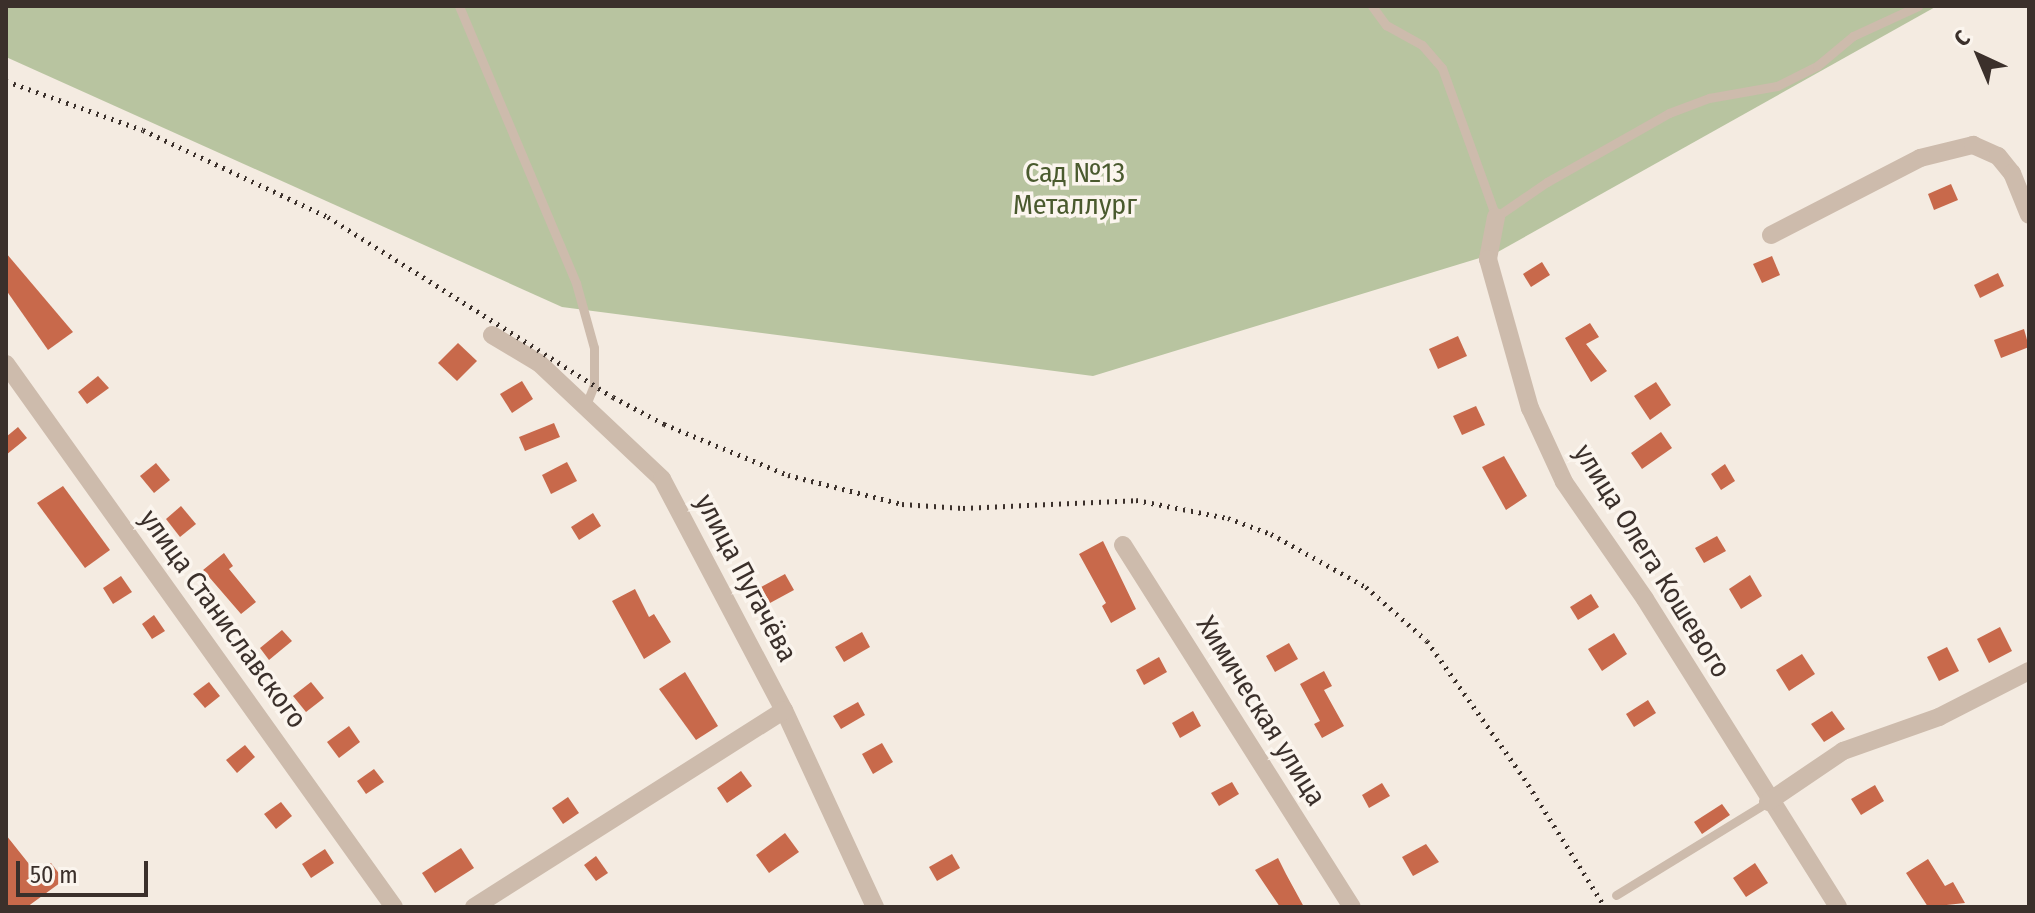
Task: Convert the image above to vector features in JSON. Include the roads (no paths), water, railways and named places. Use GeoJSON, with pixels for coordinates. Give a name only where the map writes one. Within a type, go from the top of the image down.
{"type":"FeatureCollection","features":[{"type":"Feature","properties":{"kind":"street"},"geometry":{"type":"LineString","coordinates":[[1771,235],[1920,158],[1973,145],[1998,156],[2012,173],[2029,215]]}},
{"type":"Feature","properties":{"kind":"street","name":"улица Олега Кошевого"},"geometry":{"type":"LineString","coordinates":[[1496,217],[1488,259],[1530,408],[1558,470],[1645,599],[1768,802],[1838,907]]}},
{"type":"Feature","properties":{"kind":"street","name":"улица Пугачёва"},"geometry":{"type":"LineString","coordinates":[[492,335],[539,363],[662,479],[784,710],[875,907]]}},
{"type":"Feature","properties":{"kind":"street","name":"улица Станиславского"},"geometry":{"type":"LineString","coordinates":[[6,364],[394,907]]}},
{"type":"Feature","properties":{"kind":"street","name":"Химическая улица"},"geometry":{"type":"LineString","coordinates":[[1123,545],[1352,907]]}},
{"type":"Feature","properties":{"kind":"street"},"geometry":{"type":"LineString","coordinates":[[1768,802],[1843,751],[1939,717],[2029,671]]}},
{"type":"Feature","properties":{"kind":"street"},"geometry":{"type":"LineString","coordinates":[[474,907],[784,710]]}},
{"type":"Feature","properties":{"kind":"lane"},"geometry":{"type":"LineString","coordinates":[[459,6],[576,283],[594,348],[594,385],[586,405]]}},
{"type":"Feature","properties":{"kind":"lane"},"geometry":{"type":"LineString","coordinates":[[1372,6],[1386,25],[1422,45],[1442,68],[1496,217],[1547,182],[1669,113],[1709,98],[1777,86],[1817,66],[1853,36],[1918,6]]}},
{"type":"Feature","properties":{"kind":"lane"},"geometry":{"type":"LineString","coordinates":[[1616,895],[1768,802]]}},
{"type":"Feature","properties":{"kind":"railway"},"geometry":{"type":"LineString","coordinates":[[6,81],[143,130],[328,217],[613,397],[664,424],[788,475],[902,504],[963,508],[1136,500],[1228,518],[1271,534],[1366,587],[1427,641],[1524,778],[1605,907]]}},
{"type":"Feature","properties":{"kind":"park label","name":"Сад №13 Металлург"},"geometry":{"type":"Point","coordinates":[1075,189]}}]}
